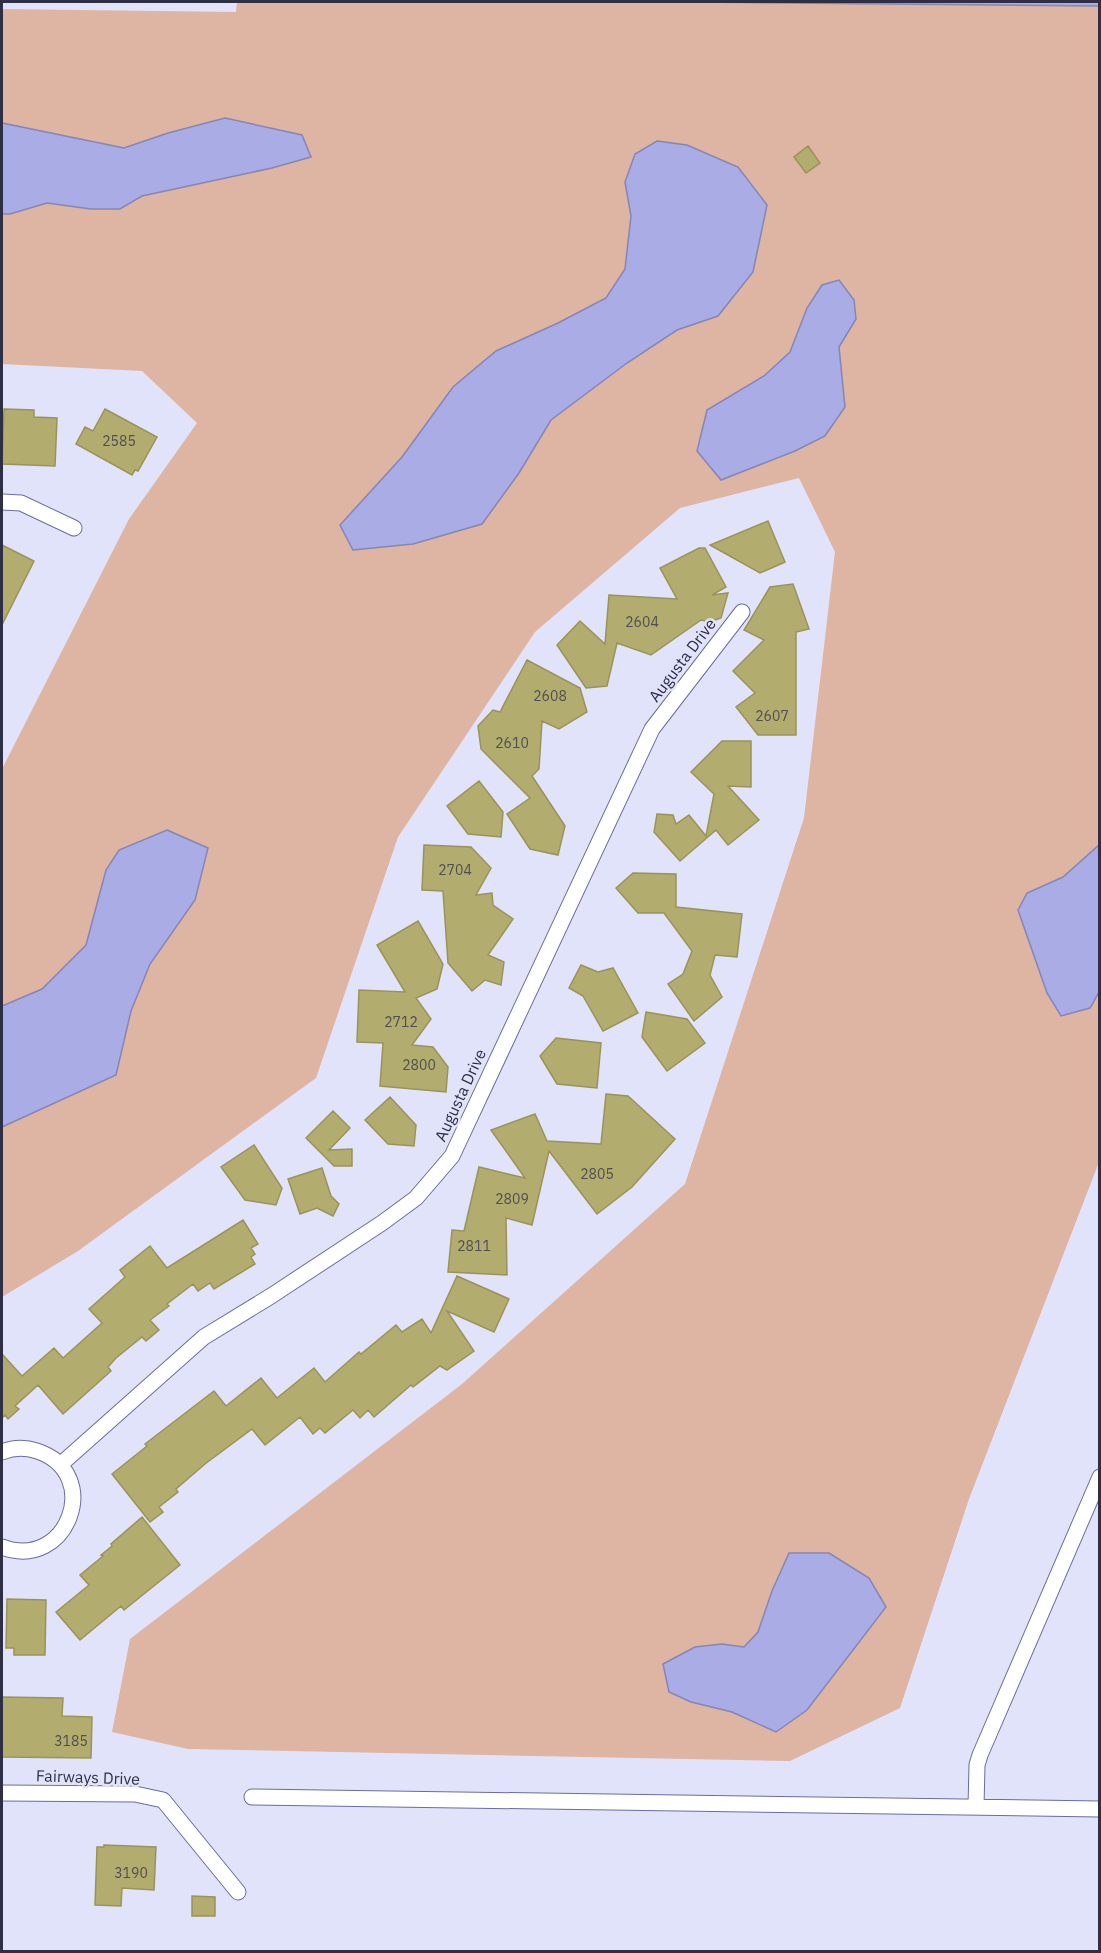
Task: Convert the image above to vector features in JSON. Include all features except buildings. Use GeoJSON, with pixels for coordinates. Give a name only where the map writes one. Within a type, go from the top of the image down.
{"type":"FeatureCollection","features":[{"type":"Feature","properties":{"kind":"street"},"geometry":{"type":"LineString","coordinates":[[2,502],[21,503],[74,528]]}},
{"type":"Feature","properties":{"kind":"street","name":"Augusta Drive"},"geometry":{"type":"LineString","coordinates":[[60,1465],[204,1337],[382,1223],[416,1198],[452,1156],[652,729],[742,612]]}},
{"type":"Feature","properties":{"kind":"street"},"geometry":{"type":"LineString","coordinates":[[2,1452],[29,1448],[46,1454],[60,1465],[69,1479],[74,1494],[67,1526],[56,1539],[26,1552],[10,1551],[2,1547]]}},
{"type":"Feature","properties":{"kind":"street"},"geometry":{"type":"LineString","coordinates":[[976,1807],[977,1765],[982,1749],[1100,1477]]}},
{"type":"Feature","properties":{"kind":"street","name":"Fairways Drive"},"geometry":{"type":"LineString","coordinates":[[2,1793],[135,1794],[163,1800],[238,1892]]}},
{"type":"Feature","properties":{"kind":"street"},"geometry":{"type":"LineString","coordinates":[[252,1797],[1100,1809]]}},
{"type":"Feature","properties":{"kind":"shaded area"},"geometry":{"type":"Polygon","coordinates":[[[237,2],[1099,2],[1099,1162],[969,1499],[900,1708],[790,1761],[188,1749],[112,1732],[130,1639],[462,1384],[685,1184],[804,818],[835,552],[799,478],[680,508],[535,632],[398,837],[316,1078],[78,1251],[2,1297],[2,769],[129,519],[197,423],[142,371],[2,364],[2,9],[236,12],[237,2]]]}},
{"type":"Feature","properties":{"kind":"water"},"geometry":{"type":"Polygon","coordinates":[[[699,2],[1099,2],[1100,6],[1099,6],[699,2]]]}},
{"type":"Feature","properties":{"kind":"water"},"geometry":{"type":"Polygon","coordinates":[[[225,118],[302,135],[311,157],[272,168],[142,196],[120,209],[91,209],[47,203],[10,214],[2,214],[2,123],[124,148],[168,133],[225,118]]]}},
{"type":"Feature","properties":{"kind":"water"},"geometry":{"type":"Polygon","coordinates":[[[657,141],[687,145],[738,167],[767,205],[753,272],[718,316],[677,330],[627,363],[551,420],[519,473],[482,524],[413,544],[353,550],[340,525],[402,457],[453,387],[496,351],[606,298],[625,269],[631,216],[625,182],[635,154],[657,141]]]}},
{"type":"Feature","properties":{"kind":"water"},"geometry":{"type":"Polygon","coordinates":[[[839,280],[854,300],[856,319],[839,347],[845,407],[825,436],[795,451],[721,480],[697,451],[707,410],[764,376],[790,352],[807,308],[822,285],[839,280]]]}},
{"type":"Feature","properties":{"kind":"water"},"geometry":{"type":"Polygon","coordinates":[[[167,830],[208,848],[195,900],[150,964],[131,1011],[116,1075],[2,1127],[2,1006],[42,989],[86,945],[106,870],[119,850],[167,830]]]}},
{"type":"Feature","properties":{"kind":"water"},"geometry":{"type":"Polygon","coordinates":[[[1099,845],[1099,992],[1090,1008],[1061,1016],[1047,993],[1018,910],[1027,893],[1063,877],[1099,845]]]}},
{"type":"Feature","properties":{"kind":"water"},"geometry":{"type":"Polygon","coordinates":[[[789,1553],[829,1553],[869,1578],[886,1607],[807,1710],[776,1732],[732,1712],[691,1702],[669,1692],[663,1664],[695,1647],[722,1644],[744,1647],[758,1632],[772,1591],[789,1553]]]}}]}
